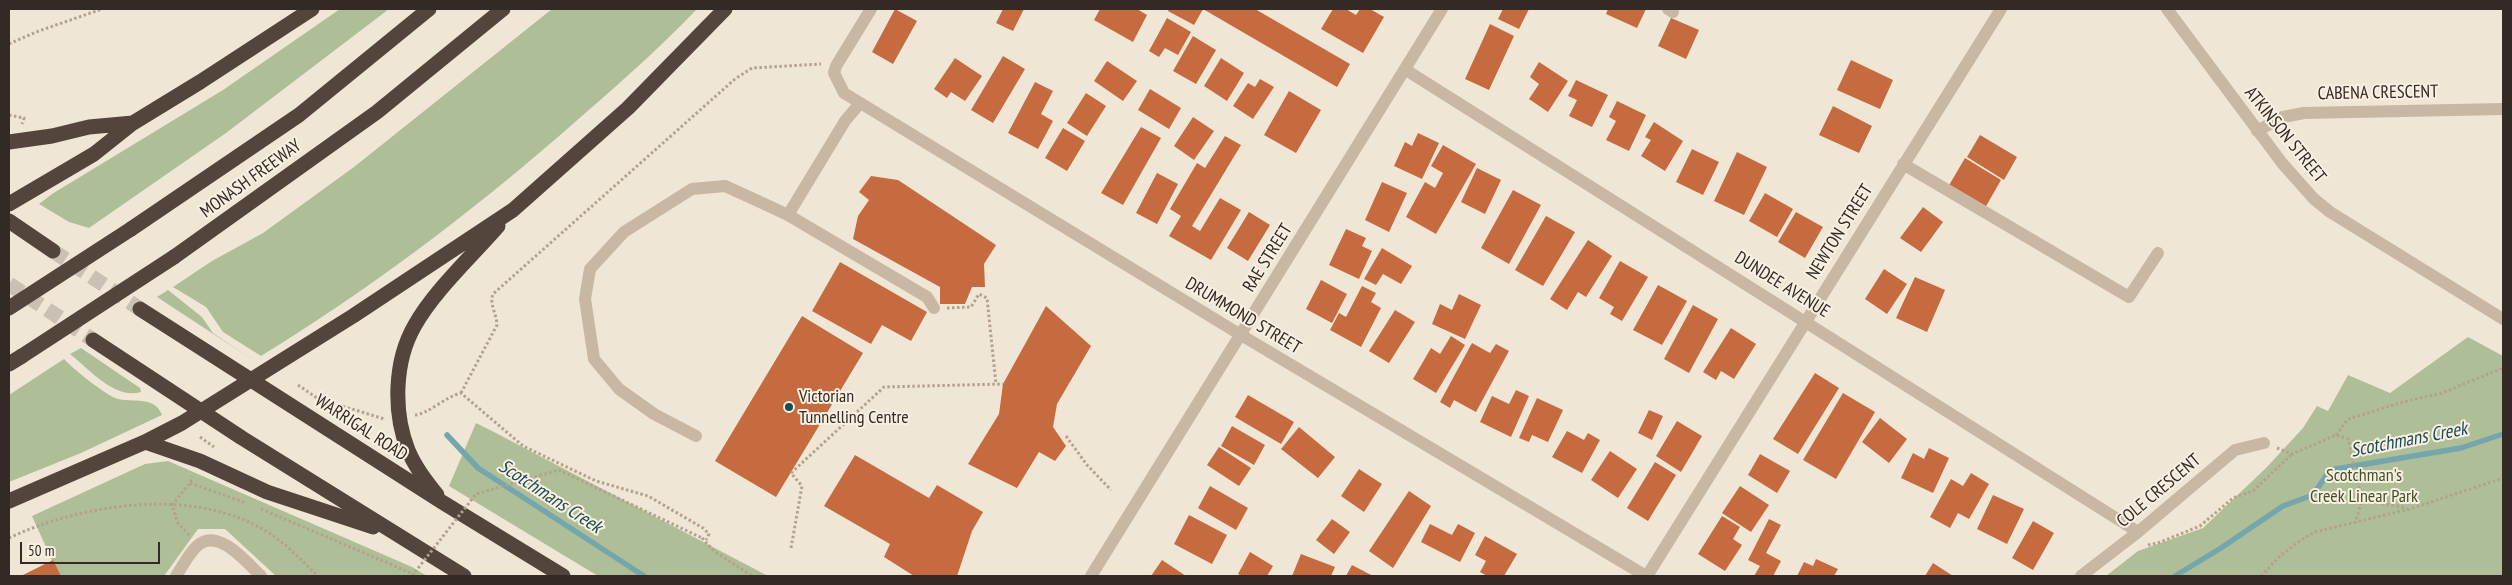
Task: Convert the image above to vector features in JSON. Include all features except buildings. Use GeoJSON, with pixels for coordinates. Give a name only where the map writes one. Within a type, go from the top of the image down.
{"type":"FeatureCollection","features":[{"type":"Feature","properties":{"kind":"highway"},"geometry":{"type":"LineString","coordinates":[[9,204],[94,154],[133,123],[312,9]]}},
{"type":"Feature","properties":{"kind":"highway","name":"MONASH FREEWAY"},"geometry":{"type":"LineString","coordinates":[[9,308],[132,229],[299,115],[430,9]]}},
{"type":"Feature","properties":{"kind":"highway","name":"MONASH FREEWAY"},"geometry":{"type":"LineString","coordinates":[[9,364],[174,257],[377,112],[503,9]]}},
{"type":"Feature","properties":{"kind":"highway"},"geometry":{"type":"LineString","coordinates":[[442,502],[419,471],[402,433],[399,417],[398,390],[401,366],[415,325],[429,306],[512,210],[628,108],[725,9]]}},
{"type":"Feature","properties":{"kind":"highway"},"geometry":{"type":"LineString","coordinates":[[9,142],[52,136],[89,127],[133,123]]}},
{"type":"Feature","properties":{"kind":"highway"},"geometry":{"type":"LineString","coordinates":[[9,501],[145,442],[201,411],[252,380],[512,210]]}},
{"type":"Feature","properties":{"kind":"highway"},"geometry":{"type":"LineString","coordinates":[[9,221],[54,251]]}},
{"type":"Feature","properties":{"kind":"highway","name":"WARRIGAL ROAD"},"geometry":{"type":"LineString","coordinates":[[140,309],[442,502],[563,576]]}},
{"type":"Feature","properties":{"kind":"highway"},"geometry":{"type":"LineString","coordinates":[[93,340],[201,411],[464,576]]}},
{"type":"Feature","properties":{"kind":"highway"},"geometry":{"type":"LineString","coordinates":[[145,442],[200,460],[267,492],[395,534]]}},
{"type":"Feature","properties":{"kind":"street"},"geometry":{"type":"LineString","coordinates":[[830,69],[836,66],[871,9]]}},
{"type":"Feature","properties":{"kind":"street","name":"RAE STREET"},"geometry":{"type":"LineString","coordinates":[[1092,576],[1442,9]]}},
{"type":"Feature","properties":{"kind":"street","name":"NEWTON STREET"},"geometry":{"type":"LineString","coordinates":[[1647,576],[1805,320],[2001,9]]}},
{"type":"Feature","properties":{"kind":"street","name":"ATKINSON STREET"},"geometry":{"type":"LineString","coordinates":[[2167,9],[2257,131],[2301,185],[2330,212],[2503,319]]}},
{"type":"Feature","properties":{"kind":"street","name":"DRUMMOND STREET"},"geometry":{"type":"LineString","coordinates":[[830,69],[844,93],[860,103],[1241,335],[1647,576]]}},
{"type":"Feature","properties":{"kind":"street","name":"DUNDEE AVENUE"},"geometry":{"type":"LineString","coordinates":[[1406,70],[1805,320],[2138,532]]}},
{"type":"Feature","properties":{"kind":"street"},"geometry":{"type":"LineString","coordinates":[[788,215],[845,121],[860,103]]}},
{"type":"Feature","properties":{"kind":"street","name":"CABENA CRESCENT"},"geometry":{"type":"LineString","coordinates":[[2257,131],[2283,117],[2304,112],[2503,108]]}},
{"type":"Feature","properties":{"kind":"street"},"geometry":{"type":"LineString","coordinates":[[1903,164],[2129,297],[2158,252]]}},
{"type":"Feature","properties":{"kind":"street"},"geometry":{"type":"LineString","coordinates":[[696,436],[654,414],[619,389],[594,359],[585,299],[590,269],[624,232],[692,189],[725,186],[788,215],[927,296],[934,308]]}},
{"type":"Feature","properties":{"kind":"street","name":"COLE CRESCENT"},"geometry":{"type":"LineString","coordinates":[[2082,576],[2138,532],[2235,450],[2264,443]]}},
{"type":"Feature","properties":{"kind":"street"},"geometry":{"type":"LineString","coordinates":[[176,576],[198,545],[211,541],[226,544],[261,576]]}},
{"type":"Feature","properties":{"kind":"path"},"geometry":{"type":"LineString","coordinates":[[9,44],[36,32],[102,9]]}},
{"type":"Feature","properties":{"kind":"path"},"geometry":{"type":"LineString","coordinates":[[411,414],[420,415],[440,402],[461,393],[497,326],[491,298],[493,294],[735,79],[752,68],[830,69]]}},
{"type":"Feature","properties":{"kind":"path"},"geometry":{"type":"LineString","coordinates":[[9,114],[24,118],[23,124],[16,125]]}},
{"type":"Feature","properties":{"kind":"path"},"geometry":{"type":"LineString","coordinates":[[934,308],[971,307],[979,294],[987,298],[996,384]]}},
{"type":"Feature","properties":{"kind":"path"},"geometry":{"type":"LineString","coordinates":[[2120,546],[2158,543],[2200,526],[2233,498],[2253,491],[2292,454],[2336,435],[2348,419],[2403,402],[2442,393],[2503,368]]}},
{"type":"Feature","properties":{"kind":"path"},"geometry":{"type":"LineString","coordinates":[[296,381],[297,387],[317,398],[362,414],[387,419]]}},
{"type":"Feature","properties":{"kind":"path"},"geometry":{"type":"LineString","coordinates":[[791,548],[802,486],[791,473],[884,387],[1002,384]]}},
{"type":"Feature","properties":{"kind":"path"},"geometry":{"type":"LineString","coordinates":[[461,393],[523,446],[596,481],[648,496],[703,528],[709,534],[704,539]]}},
{"type":"Feature","properties":{"kind":"path"},"geometry":{"type":"LineString","coordinates":[[2336,435],[2348,439],[2362,500],[2355,524]]}},
{"type":"Feature","properties":{"kind":"path"},"geometry":{"type":"LineString","coordinates":[[1066,436],[1087,465],[1111,490]]}},
{"type":"Feature","properties":{"kind":"path"},"geometry":{"type":"LineString","coordinates":[[200,437],[214,447]]}},
{"type":"Feature","properties":{"kind":"path"},"geometry":{"type":"LineString","coordinates":[[2284,450],[2292,454]]}},
{"type":"Feature","properties":{"kind":"path"},"geometry":{"type":"LineString","coordinates":[[412,576],[476,494],[559,470],[704,539],[714,551],[752,576]]}},
{"type":"Feature","properties":{"kind":"path"},"geometry":{"type":"LineString","coordinates":[[172,505],[190,483],[192,475]]}},
{"type":"Feature","properties":{"kind":"path"},"geometry":{"type":"LineString","coordinates":[[2261,576],[2280,556],[2301,540],[2316,532],[2410,509],[2503,478]]}},
{"type":"Feature","properties":{"kind":"path"},"geometry":{"type":"LineString","coordinates":[[190,483],[248,504]]}},
{"type":"Feature","properties":{"kind":"path"},"geometry":{"type":"LineString","coordinates":[[2362,500],[2410,509]]}},
{"type":"Feature","properties":{"kind":"path"},"geometry":{"type":"LineString","coordinates":[[9,538],[34,526],[95,509],[121,505],[172,505],[225,514],[255,526],[278,539],[318,576]]}},
{"type":"Feature","properties":{"kind":"path"},"geometry":{"type":"LineString","coordinates":[[172,505],[178,523],[198,545]]}},
{"type":"Feature","properties":{"kind":"path"},"geometry":{"type":"LineString","coordinates":[[256,507],[418,576]]}},
{"type":"Feature","properties":{"kind":"green space"},"geometry":{"type":"Polygon","coordinates":[[[340,9],[389,9],[226,133],[89,228],[69,222],[39,204],[52,194],[223,90],[340,9]]]}},
{"type":"Feature","properties":{"kind":"green space"},"geometry":{"type":"Polygon","coordinates":[[[552,9],[697,9],[558,137],[451,225],[377,280],[261,356],[223,332],[206,307],[173,287],[212,261],[263,233],[354,167],[552,9]]]}},
{"type":"Feature","properties":{"kind":"green space"},"geometry":{"type":"Polygon","coordinates":[[[168,290],[202,317],[213,333],[253,360],[157,297],[168,290]]]}},
{"type":"Feature","properties":{"kind":"green space","name":"Scotchman's Creek Linear Park"},"geometry":{"type":"Polygon","coordinates":[[[2468,337],[2503,356],[2503,576],[2106,576],[2138,551],[2203,528],[2267,467],[2303,428],[2317,406],[2328,411],[2348,375],[2390,393],[2468,337]]]}},
{"type":"Feature","properties":{"kind":"green space"},"geometry":{"type":"Polygon","coordinates":[[[81,348],[140,388],[141,392],[122,392],[103,382],[70,354],[81,348]]]}},
{"type":"Feature","properties":{"kind":"green space"},"geometry":{"type":"Polygon","coordinates":[[[64,359],[101,390],[113,397],[153,404],[162,415],[81,453],[9,482],[9,395],[64,359]]]}},
{"type":"Feature","properties":{"kind":"green space"},"geometry":{"type":"Polygon","coordinates":[[[476,423],[768,576],[598,576],[449,486],[476,423]]]}},
{"type":"Feature","properties":{"kind":"green space"},"geometry":{"type":"Polygon","coordinates":[[[168,461],[412,567],[427,576],[276,576],[225,529],[198,529],[164,576],[59,576],[32,516],[145,464],[168,461]]]}},
{"type":"Feature","properties":{"kind":"waterway","name":"Scotchmans Creek"},"geometry":{"type":"LineString","coordinates":[[2175,576],[2221,548],[2283,506],[2313,495],[2330,470],[2461,448],[2503,434]]}},
{"type":"Feature","properties":{"kind":"waterway","name":"Scotchmans Creek"},"geometry":{"type":"LineString","coordinates":[[447,435],[478,468],[644,576]]}},
{"type":"Feature","properties":{"kind":"tunnel"},"geometry":{"type":"LineString","coordinates":[[53,251],[140,309]]}},
{"type":"Feature","properties":{"kind":"tunnel"},"geometry":{"type":"LineString","coordinates":[[9,284],[93,340]]}},
{"type":"Feature","properties":{"kind":"place","name":"Victorian Tunnelling Centre"},"geometry":{"type":"Point","coordinates":[789,407]}}]}
